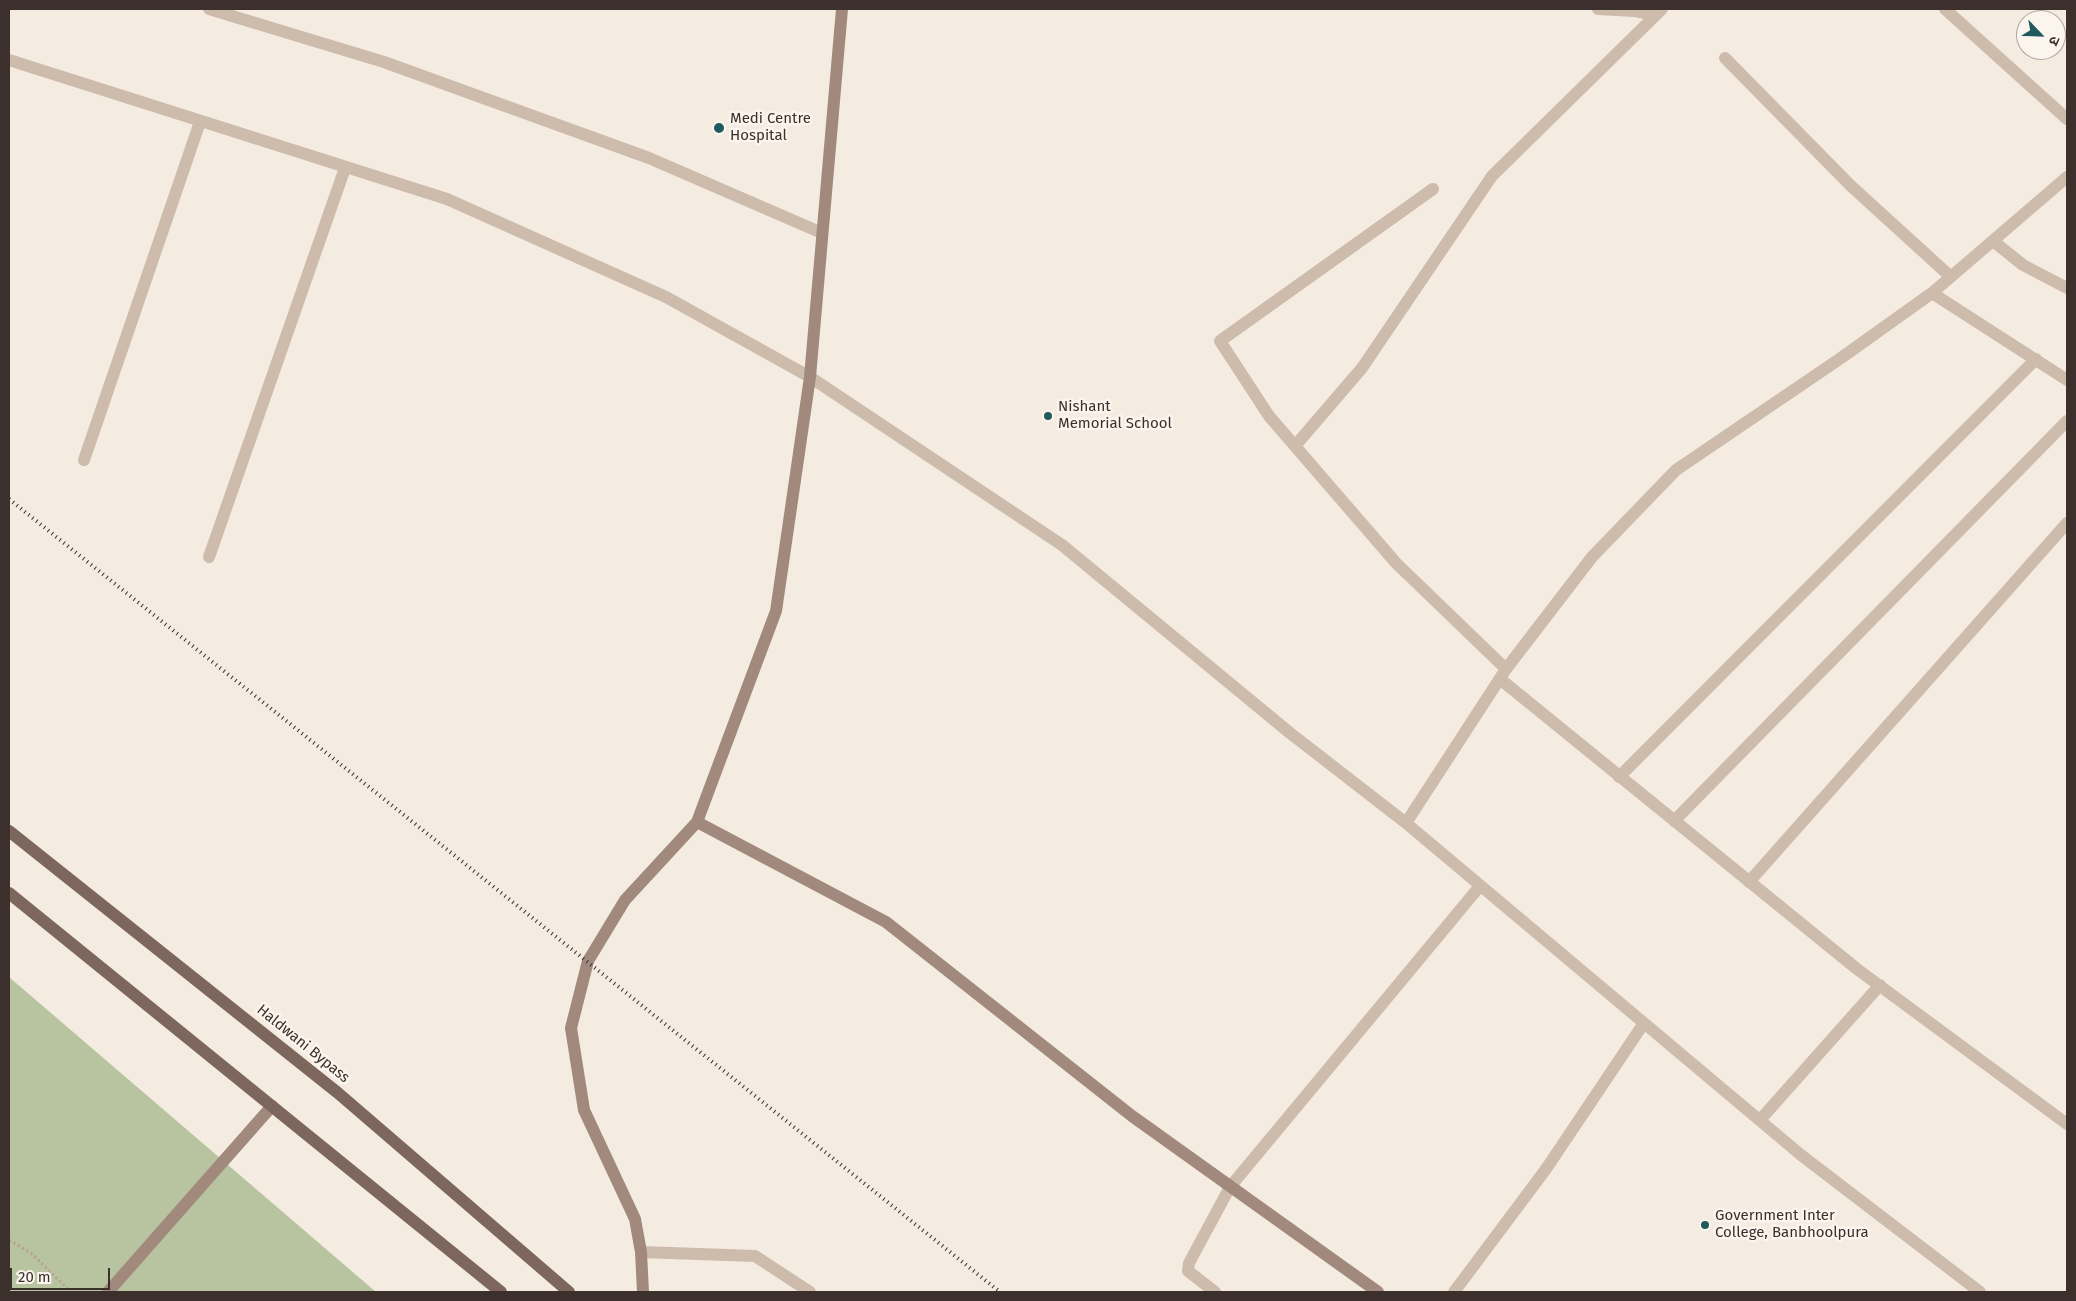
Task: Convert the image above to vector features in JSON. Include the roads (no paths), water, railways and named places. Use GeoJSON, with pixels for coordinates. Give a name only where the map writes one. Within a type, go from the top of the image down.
{"type":"FeatureCollection","features":[{"type":"Feature","properties":{"kind":"main road","name":"Haldwani Bypass"},"geometry":{"type":"LineString","coordinates":[[9,831],[338,1093],[569,1292]]}},
{"type":"Feature","properties":{"kind":"main road"},"geometry":{"type":"LineString","coordinates":[[9,893],[501,1292]]}},
{"type":"Feature","properties":{"kind":"street"},"geometry":{"type":"LineString","coordinates":[[209,9],[384,62],[630,152],[822,233]]}},
{"type":"Feature","properties":{"kind":"street"},"geometry":{"type":"LineString","coordinates":[[643,1292],[641,1252],[635,1219],[584,1110],[571,1028],[588,961],[625,900],[697,822],[776,611],[810,377],[842,9]]}},
{"type":"Feature","properties":{"kind":"street"},"geometry":{"type":"LineString","coordinates":[[1598,9],[1659,12]]}},
{"type":"Feature","properties":{"kind":"street"},"geometry":{"type":"LineString","coordinates":[[1944,9],[2067,119]]}},
{"type":"Feature","properties":{"kind":"street"},"geometry":{"type":"LineString","coordinates":[[1295,446],[1362,368],[1492,176],[1659,12]]}},
{"type":"Feature","properties":{"kind":"street"},"geometry":{"type":"LineString","coordinates":[[1725,58],[1851,186],[1950,277]]}},
{"type":"Feature","properties":{"kind":"street"},"geometry":{"type":"LineString","coordinates":[[9,60],[447,199],[658,294],[810,377],[1062,545],[1290,733],[1406,823],[1760,1120],[1980,1292]]}},
{"type":"Feature","properties":{"kind":"street"},"geometry":{"type":"LineString","coordinates":[[84,460],[200,122]]}},
{"type":"Feature","properties":{"kind":"street"},"geometry":{"type":"LineString","coordinates":[[209,556],[345,168]]}},
{"type":"Feature","properties":{"kind":"street"},"geometry":{"type":"LineString","coordinates":[[1406,823],[1503,674],[1592,556],[1676,470],[1841,358],[1932,292],[2067,177]]}},
{"type":"Feature","properties":{"kind":"street"},"geometry":{"type":"LineString","coordinates":[[1433,189],[1220,341],[1269,416],[1396,563],[1503,674],[1619,777],[1880,985],[2067,1124]]}},
{"type":"Feature","properties":{"kind":"street"},"geometry":{"type":"LineString","coordinates":[[1993,241],[2023,265],[2067,288]]}},
{"type":"Feature","properties":{"kind":"street"},"geometry":{"type":"LineString","coordinates":[[1932,292],[2067,380]]}},
{"type":"Feature","properties":{"kind":"street"},"geometry":{"type":"LineString","coordinates":[[1619,777],[2036,360]]}},
{"type":"Feature","properties":{"kind":"street"},"geometry":{"type":"LineString","coordinates":[[1674,821],[2067,421]]}},
{"type":"Feature","properties":{"kind":"street"},"geometry":{"type":"LineString","coordinates":[[1749,882],[2067,523]]}},
{"type":"Feature","properties":{"kind":"street"},"geometry":{"type":"LineString","coordinates":[[697,822],[886,922],[1132,1116],[1378,1292]]}},
{"type":"Feature","properties":{"kind":"street"},"geometry":{"type":"LineString","coordinates":[[1215,1292],[1192,1276],[1188,1271],[1189,1263],[1230,1187],[1480,886]]}},
{"type":"Feature","properties":{"kind":"street"},"geometry":{"type":"LineString","coordinates":[[1760,1120],[1880,985]]}},
{"type":"Feature","properties":{"kind":"street"},"geometry":{"type":"LineString","coordinates":[[1454,1292],[1546,1170],[1644,1023]]}},
{"type":"Feature","properties":{"kind":"street"},"geometry":{"type":"LineString","coordinates":[[108,1292],[272,1106]]}},
{"type":"Feature","properties":{"kind":"street"},"geometry":{"type":"LineString","coordinates":[[641,1252],[755,1256],[810,1292]]}},
{"type":"Feature","properties":{"kind":"railway"},"geometry":{"type":"LineString","coordinates":[[9,499],[1000,1292]]}},
{"type":"Feature","properties":{"kind":"place","name":"Medi Centre Hospital"},"geometry":{"type":"Point","coordinates":[719,128]}},
{"type":"Feature","properties":{"kind":"place","name":"Nishant Memorial School"},"geometry":{"type":"Point","coordinates":[1048,416]}},
{"type":"Feature","properties":{"kind":"place","name":"Government Inter College, Banbhoolpura"},"geometry":{"type":"Point","coordinates":[1705,1225]}}]}
